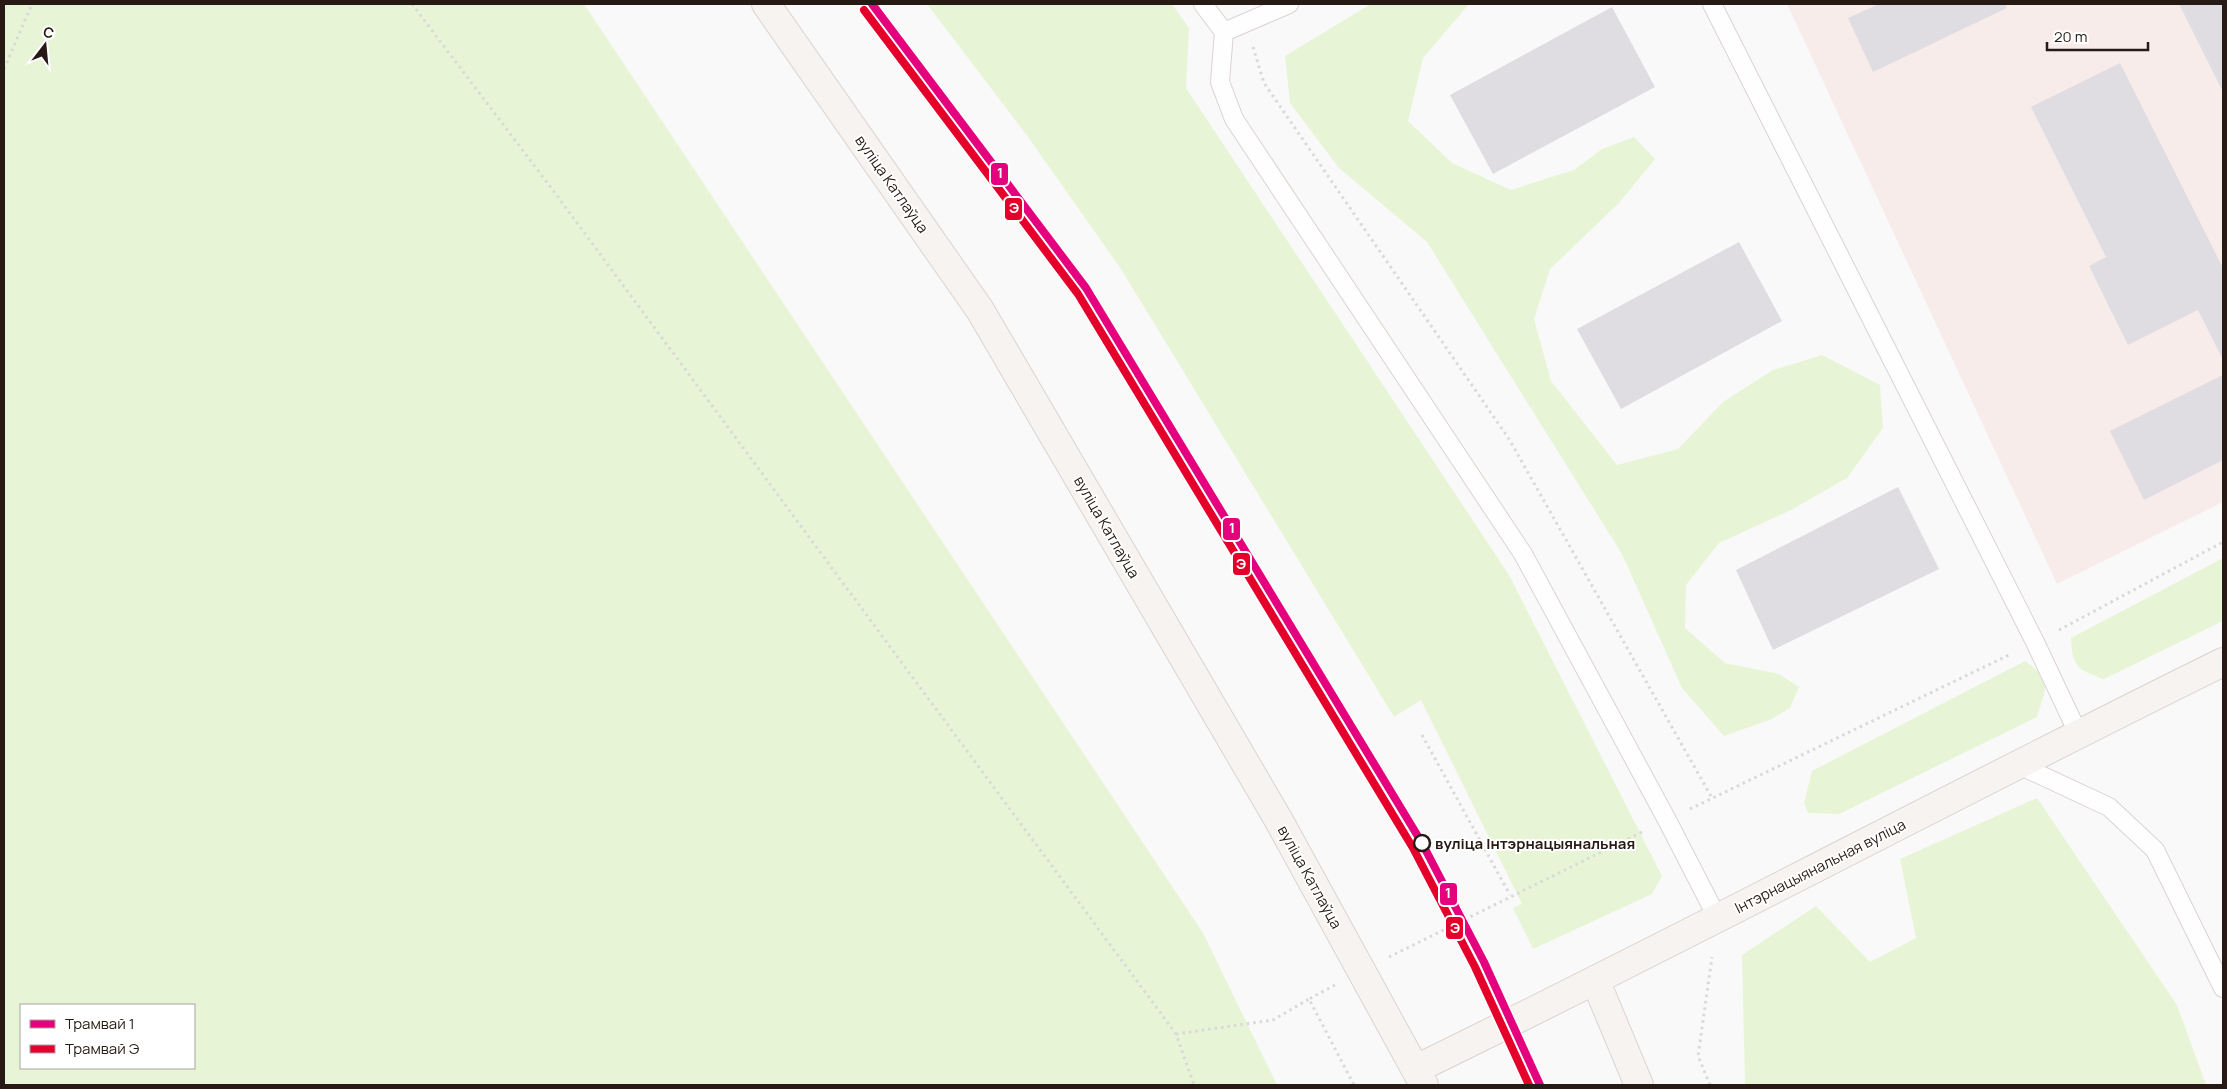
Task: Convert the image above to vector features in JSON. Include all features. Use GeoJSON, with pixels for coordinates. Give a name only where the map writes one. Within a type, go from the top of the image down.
{"type":"FeatureCollection","features":[{"type":"Feature","properties":{"kind":"main road","name":"вуліца Катлаўца"},"geometry":{"type":"LineString","coordinates":[[766,4],[980,310],[1278,819],[1420,1077]]}},
{"type":"Feature","properties":{"kind":"main road","name":"Інтэрнацыянальная вуліца"},"geometry":{"type":"LineString","coordinates":[[1420,1077],[1596,982],[2017,764],[2223,662]]}},
{"type":"Feature","properties":{"kind":"main road"},"geometry":{"type":"LineString","coordinates":[[1596,982],[1639,1085]]}},
{"type":"Feature","properties":{"kind":"lane"},"geometry":{"type":"LineString","coordinates":[[1203,4],[1224,32],[1220,82],[1234,119],[1523,554],[1667,820],[1718,919]]}},
{"type":"Feature","properties":{"kind":"lane"},"geometry":{"type":"LineString","coordinates":[[1224,32],[1289,4]]}},
{"type":"Feature","properties":{"kind":"lane"},"geometry":{"type":"LineString","coordinates":[[1712,4],[2035,642],[2078,733]]}},
{"type":"Feature","properties":{"kind":"lane"},"geometry":{"type":"LineString","coordinates":[[2017,764],[2109,806],[2155,850],[2223,988]]}},
{"type":"Feature","properties":{"kind":"path"},"geometry":{"type":"LineString","coordinates":[[4,69],[32,4]]}},
{"type":"Feature","properties":{"kind":"path"},"geometry":{"type":"LineString","coordinates":[[412,4],[552,189],[1176,1034],[1194,1085]]}},
{"type":"Feature","properties":{"kind":"path"},"geometry":{"type":"LineString","coordinates":[[1245,23],[1264,83],[1509,439],[1712,798]]}},
{"type":"Feature","properties":{"kind":"path"},"geometry":{"type":"LineString","coordinates":[[1176,1034],[1273,1020],[1362,970],[1464,921],[1510,896],[2035,642],[2223,542]]}},
{"type":"Feature","properties":{"kind":"path"},"geometry":{"type":"LineString","coordinates":[[1422,735],[1510,896]]}},
{"type":"Feature","properties":{"kind":"path"},"geometry":{"type":"LineString","coordinates":[[1710,1085],[1698,1056],[1718,919]]}},
{"type":"Feature","properties":{"kind":"path"},"geometry":{"type":"LineString","coordinates":[[1309,999],[1354,1085]]}},
{"type":"Feature","properties":{"kind":"shaded area"},"geometry":{"type":"Polygon","coordinates":[[[1787,4],[2223,4],[2223,502],[2057,584],[1787,4]]]}},
{"type":"Feature","properties":{"kind":"green space"},"geometry":{"type":"Polygon","coordinates":[[[4,4],[584,4],[1203,933],[1277,1085],[4,1085],[4,4]]]}},
{"type":"Feature","properties":{"kind":"green space"},"geometry":{"type":"Polygon","coordinates":[[[927,4],[1172,4],[1189,28],[1186,88],[1509,575],[1662,876],[1652,894],[1533,949],[1513,908],[1522,904],[1421,700],[1394,717],[1121,269],[1028,137],[927,4]]]}},
{"type":"Feature","properties":{"kind":"green space"},"geometry":{"type":"Polygon","coordinates":[[[1371,4],[1469,4],[1423,58],[1408,121],[1452,163],[1511,190],[1574,170],[1602,149],[1634,137],[1655,159],[1619,203],[1550,269],[1534,319],[1551,381],[1617,465],[1678,449],[1723,402],[1773,370],[1822,355],[1880,385],[1883,428],[1847,478],[1791,510],[1719,543],[1686,585],[1685,628],[1725,663],[1779,674],[1799,687],[1790,708],[1772,719],[1724,736],[1682,688],[1622,554],[1427,242],[1339,168],[1290,103],[1285,56],[1371,4]]]}},
{"type":"Feature","properties":{"kind":"green space"},"geometry":{"type":"Polygon","coordinates":[[[2223,558],[2223,621],[2104,679],[2082,670],[2078,666],[2073,655],[2071,638],[2223,558]]]}},
{"type":"Feature","properties":{"kind":"green space"},"geometry":{"type":"Polygon","coordinates":[[[2025,661],[2044,680],[2045,691],[2037,717],[1839,814],[1808,813],[1804,803],[1812,771],[2025,661]]]}},
{"type":"Feature","properties":{"kind":"green space"},"geometry":{"type":"Polygon","coordinates":[[[2037,798],[2177,1005],[2206,1085],[1745,1085],[1742,955],[1816,906],[1870,962],[1916,938],[1900,859],[2037,798]]]}},
{"type":"Feature","properties":{"kind":"building"},"geometry":{"type":"Polygon","coordinates":[[[1879,4],[2005,4],[2007,8],[1873,72],[1848,18],[1879,4]]]}},
{"type":"Feature","properties":{"kind":"building"},"geometry":{"type":"Polygon","coordinates":[[[2179,4],[2223,4],[2223,92],[2179,4]]]}},
{"type":"Feature","properties":{"kind":"building"},"geometry":{"type":"Polygon","coordinates":[[[1612,7],[1655,87],[1493,174],[1450,95],[1612,7]]]}},
{"type":"Feature","properties":{"kind":"building"},"geometry":{"type":"Polygon","coordinates":[[[2120,63],[2223,268],[2223,360],[2198,310],[2128,345],[2089,266],[2106,257],[2031,107],[2120,63]]]}},
{"type":"Feature","properties":{"kind":"building"},"geometry":{"type":"Polygon","coordinates":[[[1739,242],[1782,321],[1621,409],[1577,329],[1739,242]]]}},
{"type":"Feature","properties":{"kind":"building"},"geometry":{"type":"Polygon","coordinates":[[[2223,375],[2223,460],[2144,500],[2110,431],[2223,375]]]}},
{"type":"Feature","properties":{"kind":"building"},"geometry":{"type":"Polygon","coordinates":[[[1898,487],[1939,569],[1773,650],[1736,570],[1898,487]]]}},
{"type":"Feature","properties":{"kind":"tram line","name":"1"},"geometry":{"type":"LineString","coordinates":[[872,4],[1086,288],[1422,843],[1484,962],[1540,1085]]}},
{"type":"Feature","properties":{"kind":"tram line","name":"Э"},"geometry":{"type":"LineString","coordinates":[[864,10],[1078,294],[1413,848],[1475,967],[1529,1085]]}},
{"type":"Feature","properties":{"kind":"place","name":"вуліца Інтэрнацыянальная"},"geometry":{"type":"Point","coordinates":[1422,843]}}]}
